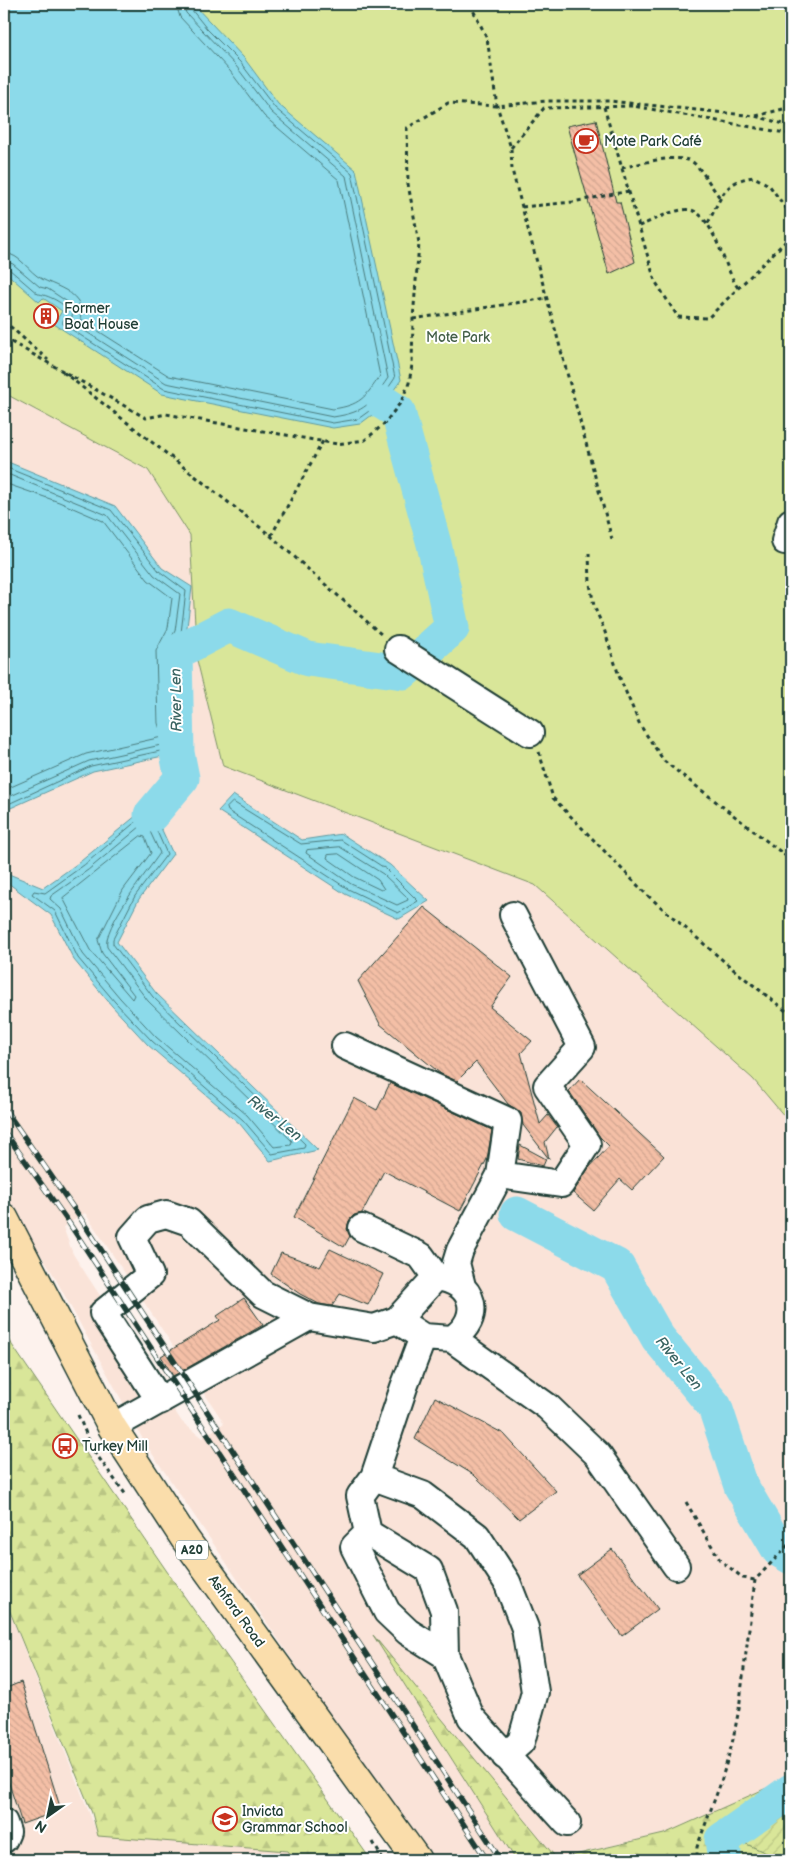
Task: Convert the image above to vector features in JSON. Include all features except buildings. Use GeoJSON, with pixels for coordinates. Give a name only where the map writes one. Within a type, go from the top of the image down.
{"type":"FeatureCollection","features":[{"type":"Feature","properties":{"kind":"main road","name":"Ashford Road"},"geometry":{"type":"LineString","coordinates":[[4,1218],[112,1427],[184,1539],[417,1860]]}},
{"type":"Feature","properties":{"kind":"lane"},"geometry":{"type":"LineString","coordinates":[[398,649],[438,673],[533,738]]}},
{"type":"Feature","properties":{"kind":"lane"},"geometry":{"type":"LineString","coordinates":[[500,1174],[561,1184],[587,1144],[547,1086],[582,1048],[513,915]]}},
{"type":"Feature","properties":{"kind":"lane"},"geometry":{"type":"LineString","coordinates":[[345,1046],[508,1121],[500,1174],[460,1250],[456,1263],[462,1286]]}},
{"type":"Feature","properties":{"kind":"lane"},"geometry":{"type":"LineString","coordinates":[[160,1401],[102,1313],[150,1275],[132,1237],[148,1220],[166,1214],[189,1222],[263,1294],[308,1317],[374,1328],[397,1320],[436,1277]]}},
{"type":"Feature","properties":{"kind":"lane"},"geometry":{"type":"LineString","coordinates":[[362,1228],[421,1256],[436,1277],[448,1278],[462,1286],[469,1295],[472,1307],[470,1318],[466,1328],[452,1339]]}},
{"type":"Feature","properties":{"kind":"lane"},"geometry":{"type":"LineString","coordinates":[[112,1427],[308,1317]]}},
{"type":"Feature","properties":{"kind":"lane"},"geometry":{"type":"LineString","coordinates":[[397,1320],[423,1337],[452,1339],[548,1407],[598,1456],[676,1566]]}},
{"type":"Feature","properties":{"kind":"lane"},"geometry":{"type":"LineString","coordinates":[[423,1337],[404,1386],[374,1477],[360,1496],[368,1533],[429,1570],[444,1610],[445,1656],[471,1717],[567,1823]]}},
{"type":"Feature","properties":{"kind":"lane"},"geometry":{"type":"LineString","coordinates":[[374,1477],[423,1494],[469,1530],[476,1536],[507,1582],[525,1628],[534,1692],[521,1742],[505,1756]]}},
{"type":"Feature","properties":{"kind":"lane"},"geometry":{"type":"LineString","coordinates":[[368,1533],[354,1547],[386,1612],[408,1632],[445,1656]]}},
{"type":"Feature","properties":{"kind":"lane"},"geometry":{"type":"LineString","coordinates":[[4,1822],[7,1832],[4,1839]]}},
{"type":"Feature","properties":{"kind":"path"},"geometry":{"type":"LineString","coordinates":[[470,4],[486,38],[497,106],[510,148],[512,170],[612,539]]}},
{"type":"Feature","properties":{"kind":"path"},"geometry":{"type":"LineString","coordinates":[[4,338],[146,418],[166,414],[337,444],[365,440],[391,416],[401,402],[409,383],[412,365],[413,319],[419,243],[408,184],[407,128],[448,103],[497,106],[546,102],[609,101],[755,116],[791,126]]}},
{"type":"Feature","properties":{"kind":"path"},"geometry":{"type":"LineString","coordinates":[[510,148],[544,108],[633,106],[791,134]]}},
{"type":"Feature","properties":{"kind":"path"},"geometry":{"type":"LineString","coordinates":[[604,107],[655,281],[678,317],[708,318],[791,236]]}},
{"type":"Feature","properties":{"kind":"path"},"geometry":{"type":"LineString","coordinates":[[755,116],[791,107]]}},
{"type":"Feature","properties":{"kind":"path"},"geometry":{"type":"LineString","coordinates":[[622,168],[672,158],[687,159],[694,164],[721,199]]}},
{"type":"Feature","properties":{"kind":"path"},"geometry":{"type":"LineString","coordinates":[[708,223],[733,182],[754,176],[769,185],[791,215]]}},
{"type":"Feature","properties":{"kind":"path"},"geometry":{"type":"LineString","coordinates":[[522,207],[573,202],[628,191]]}},
{"type":"Feature","properties":{"kind":"path"},"geometry":{"type":"LineString","coordinates":[[639,226],[678,212],[690,210],[699,214],[708,223],[738,288]]}},
{"type":"Feature","properties":{"kind":"path"},"geometry":{"type":"LineString","coordinates":[[413,319],[547,298]]}},
{"type":"Feature","properties":{"kind":"path"},"geometry":{"type":"LineString","coordinates":[[4,321],[54,366],[270,536],[398,649]]}},
{"type":"Feature","properties":{"kind":"path"},"geometry":{"type":"LineString","coordinates":[[270,536],[323,442]]}},
{"type":"Feature","properties":{"kind":"path"},"geometry":{"type":"LineString","coordinates":[[589,554],[590,584],[594,606],[628,701],[653,747],[664,761],[791,860]]}},
{"type":"Feature","properties":{"kind":"path"},"geometry":{"type":"LineString","coordinates":[[533,738],[553,798],[646,894],[733,969],[791,1015]]}},
{"type":"Feature","properties":{"kind":"path"},"geometry":{"type":"LineString","coordinates":[[686,1502],[720,1560],[743,1578],[755,1580]]}},
{"type":"Feature","properties":{"kind":"path"},"geometry":{"type":"LineString","coordinates":[[705,1860],[697,1855],[697,1847],[720,1785],[732,1744],[739,1709],[755,1580],[791,1542]]}},
{"type":"Feature","properties":{"kind":"shaded area"},"geometry":{"type":"Polygon","coordinates":[[[4,393],[148,470],[190,535],[197,660],[223,766],[535,885],[753,1079],[791,1124],[791,1777],[664,1834],[557,1858],[558,1860],[428,1860],[145,1443],[53,1274],[4,1198],[4,393]],[[85,1213],[63,1227],[73,1254],[182,1422],[202,1438],[224,1423],[85,1213]]]}},
{"type":"Feature","properties":{"kind":"shaded area"},"geometry":{"type":"Polygon","coordinates":[[[4,1598],[98,1835],[288,1851],[294,1860],[4,1860],[4,1598]]]}},
{"type":"Feature","properties":{"kind":"green space","name":"Mote Park"},"geometry":{"type":"Polygon","coordinates":[[[4,4],[791,4],[791,1124],[753,1079],[535,885],[223,766],[197,660],[190,535],[148,470],[4,393],[4,4]]]}},
{"type":"Feature","properties":{"kind":"green space"},"geometry":{"type":"Polygon","coordinates":[[[4,1325],[12,1345],[179,1589],[371,1860],[294,1860],[287,1851],[98,1836],[92,1813],[4,1597],[4,1325]]]}},
{"type":"Feature","properties":{"kind":"green space"},"geometry":{"type":"Polygon","coordinates":[[[373,1635],[557,1859],[664,1834],[791,1777],[791,1813],[740,1841],[782,1860],[516,1860],[373,1635]]]}},
{"type":"Feature","properties":{"kind":"green space"},"geometry":{"type":"Polygon","coordinates":[[[791,1813],[791,1860],[782,1860],[740,1841],[791,1813]]]}},
{"type":"Feature","properties":{"kind":"water"},"geometry":{"type":"Polygon","coordinates":[[[4,4],[193,4],[244,58],[278,104],[356,170],[401,380],[380,409],[360,424],[333,428],[162,394],[54,324],[62,311],[43,298],[39,302],[4,271],[4,4]]]}},
{"type":"Feature","properties":{"kind":"water"},"geometry":{"type":"Polygon","coordinates":[[[8,462],[115,506],[162,568],[192,587],[186,635],[175,653],[177,722],[186,739],[177,753],[93,771],[4,811],[4,466],[8,462]]]}},
{"type":"Feature","properties":{"kind":"water"},"geometry":{"type":"Polygon","coordinates":[[[182,778],[193,784],[156,817],[173,854],[139,899],[117,942],[156,993],[318,1150],[270,1161],[240,1124],[148,1045],[112,1006],[74,960],[51,915],[4,880],[4,872],[43,888],[81,861],[182,778]]]}},
{"type":"Feature","properties":{"kind":"water"},"geometry":{"type":"Polygon","coordinates":[[[233,795],[302,840],[342,834],[390,865],[429,901],[399,919],[345,894],[218,811],[233,795]]]}},
{"type":"Feature","properties":{"kind":"waterway","name":"River Len"},"geometry":{"type":"LineString","coordinates":[[151,815],[182,778],[177,753],[175,653],[229,625],[308,659],[403,672],[452,628],[434,544],[398,412],[384,403]]}},
{"type":"Feature","properties":{"kind":"waterway","name":"River Len"},"geometry":{"type":"LineString","coordinates":[[517,1214],[617,1266],[658,1338],[715,1407],[741,1486],[779,1550],[791,1557]]}},
{"type":"Feature","properties":{"kind":"waterway","name":"River Len"},"geometry":{"type":"LineString","coordinates":[[725,1860],[722,1840],[791,1791]]}},
{"type":"Feature","properties":{"kind":"railway"},"geometry":{"type":"LineString","coordinates":[[4,1108],[79,1216],[501,1860]]}},
{"type":"Feature","properties":{"kind":"railway"},"geometry":{"type":"LineString","coordinates":[[4,1131],[69,1223],[487,1860]]}},
{"type":"Feature","properties":{"kind":"place","name":"Mote Park Café"},"geometry":{"type":"Point","coordinates":[586,141]}},
{"type":"Feature","properties":{"kind":"place","name":"Former Boat House"},"geometry":{"type":"Point","coordinates":[46,316]}},
{"type":"Feature","properties":{"kind":"place","name":"Turkey Mill"},"geometry":{"type":"Point","coordinates":[65,1446]}},
{"type":"Feature","properties":{"kind":"place","name":"Invicta Grammar School"},"geometry":{"type":"Point","coordinates":[225,1819]}}]}
